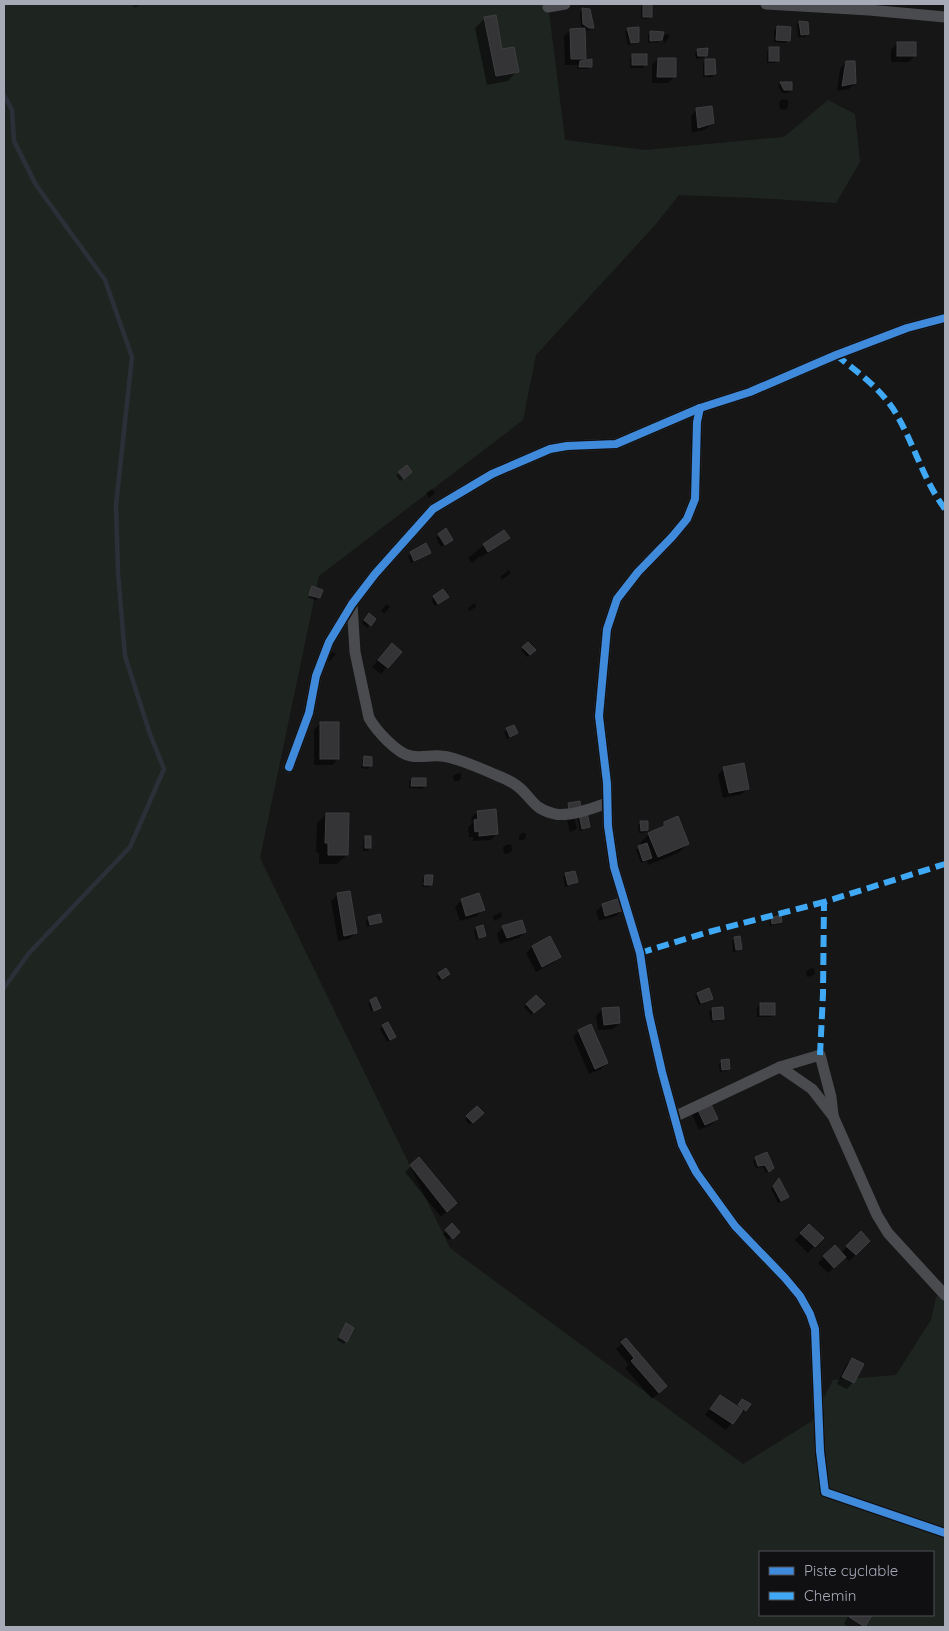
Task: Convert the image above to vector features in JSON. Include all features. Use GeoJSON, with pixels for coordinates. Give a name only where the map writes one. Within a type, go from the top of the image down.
{"type":"FeatureCollection","features":[{"type":"Feature","properties":{"kind":"street"},"geometry":{"type":"LineString","coordinates":[[548,6],[565,4]]}},
{"type":"Feature","properties":{"kind":"street"},"geometry":{"type":"LineString","coordinates":[[766,4],[945,17]]}},
{"type":"Feature","properties":{"kind":"street"},"geometry":{"type":"LineString","coordinates":[[289,767],[308,713],[319,668],[329,642],[352,604],[375,574],[433,509],[485,478],[550,449],[567,446],[616,444],[700,408],[750,392],[812,365],[907,328],[945,318]]}},
{"type":"Feature","properties":{"kind":"street"},"geometry":{"type":"LineString","coordinates":[[700,408],[697,422],[695,499],[686,519],[672,537],[638,572],[616,599],[607,629],[600,716],[608,826],[614,867],[640,953],[649,1015],[682,1145],[696,1172],[735,1226],[800,1296],[816,1328],[820,1451],[825,1492],[945,1533]]}},
{"type":"Feature","properties":{"kind":"street"},"geometry":{"type":"LineString","coordinates":[[352,604],[355,652],[369,718],[374,727],[397,749],[404,754],[412,756],[443,756],[496,775],[521,789],[534,805],[544,811],[558,815],[578,812],[607,803]]}},
{"type":"Feature","properties":{"kind":"street"},"geometry":{"type":"LineString","coordinates":[[674,1117],[780,1067],[820,1056],[831,1097],[833,1116]]}},
{"type":"Feature","properties":{"kind":"street"},"geometry":{"type":"LineString","coordinates":[[780,1067],[812,1089],[833,1116],[877,1216],[888,1233],[945,1295]]}},
{"type":"Feature","properties":{"kind":"shaded area"},"geometry":{"type":"Polygon","coordinates":[[[4,4],[131,4],[135,8],[141,4],[564,4],[549,12],[565,140],[645,150],[784,137],[828,100],[855,114],[860,162],[836,203],[679,195],[656,224],[536,355],[523,420],[319,576],[260,858],[450,1248],[743,1464],[812,1421],[833,1380],[896,1375],[931,1320],[936,1297],[945,1289],[945,1627],[4,1627],[4,4]]]}},
{"type":"Feature","properties":{"kind":"building"},"geometry":{"type":"Polygon","coordinates":[[[643,4],[652,4],[652,17],[643,17],[643,4]]]}},
{"type":"Feature","properties":{"kind":"building"},"geometry":{"type":"Polygon","coordinates":[[[582,8],[590,9],[594,28],[589,28],[583,24],[582,8]]]}},
{"type":"Feature","properties":{"kind":"building"},"geometry":{"type":"Polygon","coordinates":[[[496,15],[502,49],[514,47],[519,72],[496,76],[484,17],[496,15]]]}},
{"type":"Feature","properties":{"kind":"building"},"geometry":{"type":"Polygon","coordinates":[[[799,21],[808,22],[809,34],[801,35],[799,21]]]}},
{"type":"Feature","properties":{"kind":"building"},"geometry":{"type":"Polygon","coordinates":[[[777,26],[791,27],[790,41],[776,40],[777,26]]]}},
{"type":"Feature","properties":{"kind":"building"},"geometry":{"type":"Polygon","coordinates":[[[639,27],[639,42],[631,43],[627,28],[639,27]]]}},
{"type":"Feature","properties":{"kind":"building"},"geometry":{"type":"Polygon","coordinates":[[[585,28],[586,59],[571,59],[570,29],[585,28]]]}},
{"type":"Feature","properties":{"kind":"building"},"geometry":{"type":"Polygon","coordinates":[[[650,31],[664,32],[662,40],[650,41],[650,31]]]}},
{"type":"Feature","properties":{"kind":"building"},"geometry":{"type":"Polygon","coordinates":[[[897,42],[916,42],[916,56],[897,56],[897,42]]]}},
{"type":"Feature","properties":{"kind":"building"},"geometry":{"type":"Polygon","coordinates":[[[769,47],[779,47],[779,61],[769,61],[769,47]]]}},
{"type":"Feature","properties":{"kind":"building"},"geometry":{"type":"Polygon","coordinates":[[[708,48],[707,56],[698,56],[697,49],[708,48]]]}},
{"type":"Feature","properties":{"kind":"building"},"geometry":{"type":"Polygon","coordinates":[[[632,54],[647,54],[647,65],[632,65],[632,54]]]}},
{"type":"Feature","properties":{"kind":"building"},"geometry":{"type":"Polygon","coordinates":[[[658,58],[676,58],[676,77],[657,77],[658,58]]]}},
{"type":"Feature","properties":{"kind":"building"},"geometry":{"type":"Polygon","coordinates":[[[592,59],[592,67],[579,67],[580,61],[592,59]]]}},
{"type":"Feature","properties":{"kind":"building"},"geometry":{"type":"Polygon","coordinates":[[[705,59],[715,59],[716,74],[705,75],[705,59]]]}},
{"type":"Feature","properties":{"kind":"building"},"geometry":{"type":"Polygon","coordinates":[[[846,61],[855,61],[856,83],[842,86],[846,61]]]}},
{"type":"Feature","properties":{"kind":"building"},"geometry":{"type":"Polygon","coordinates":[[[780,82],[792,82],[792,90],[784,90],[780,82]]]}},
{"type":"Feature","properties":{"kind":"building"},"geometry":{"type":"Polygon","coordinates":[[[712,106],[714,123],[698,128],[696,108],[712,106]]]}},
{"type":"Feature","properties":{"kind":"building"},"geometry":{"type":"Polygon","coordinates":[[[407,465],[412,472],[404,479],[398,472],[407,465]]]}},
{"type":"Feature","properties":{"kind":"building"},"geometry":{"type":"Polygon","coordinates":[[[446,528],[453,540],[445,545],[438,534],[446,528]]]}},
{"type":"Feature","properties":{"kind":"building"},"geometry":{"type":"Polygon","coordinates":[[[504,530],[510,538],[488,552],[483,544],[504,530]]]}},
{"type":"Feature","properties":{"kind":"building"},"geometry":{"type":"Polygon","coordinates":[[[426,543],[431,553],[414,561],[410,552],[426,543]]]}},
{"type":"Feature","properties":{"kind":"building"},"geometry":{"type":"Polygon","coordinates":[[[312,586],[323,590],[320,598],[309,595],[312,586]]]}},
{"type":"Feature","properties":{"kind":"building"},"geometry":{"type":"Polygon","coordinates":[[[443,589],[449,597],[438,604],[433,596],[443,589]]]}},
{"type":"Feature","properties":{"kind":"building"},"geometry":{"type":"Polygon","coordinates":[[[369,613],[376,619],[371,626],[364,620],[369,613]]]}},
{"type":"Feature","properties":{"kind":"building"},"geometry":{"type":"Polygon","coordinates":[[[528,642],[536,650],[530,655],[522,647],[528,642]]]}},
{"type":"Feature","properties":{"kind":"building"},"geometry":{"type":"Polygon","coordinates":[[[392,643],[402,652],[388,668],[378,660],[392,643]]]}},
{"type":"Feature","properties":{"kind":"building"},"geometry":{"type":"Polygon","coordinates":[[[320,722],[339,722],[339,759],[320,759],[320,722]]]}},
{"type":"Feature","properties":{"kind":"building"},"geometry":{"type":"Polygon","coordinates":[[[514,725],[518,733],[510,737],[506,728],[514,725]]]}},
{"type":"Feature","properties":{"kind":"building"},"geometry":{"type":"Polygon","coordinates":[[[364,756],[372,757],[372,766],[363,766],[364,756]]]}},
{"type":"Feature","properties":{"kind":"building"},"geometry":{"type":"Polygon","coordinates":[[[744,763],[749,789],[729,793],[723,767],[744,763]]]}},
{"type":"Feature","properties":{"kind":"building"},"geometry":{"type":"Polygon","coordinates":[[[412,778],[426,778],[426,786],[411,786],[412,778]]]}},
{"type":"Feature","properties":{"kind":"building"},"geometry":{"type":"Polygon","coordinates":[[[580,801],[581,807],[569,810],[568,803],[580,801]]]}},
{"type":"Feature","properties":{"kind":"building"},"geometry":{"type":"Polygon","coordinates":[[[496,809],[498,834],[479,836],[479,831],[475,832],[474,820],[478,819],[477,811],[496,809]]]}},
{"type":"Feature","properties":{"kind":"building"},"geometry":{"type":"Polygon","coordinates":[[[587,812],[590,827],[582,829],[579,814],[587,812]]]}},
{"type":"Feature","properties":{"kind":"building"},"geometry":{"type":"Polygon","coordinates":[[[326,813],[349,813],[348,855],[328,855],[328,843],[325,843],[326,813]]]}},
{"type":"Feature","properties":{"kind":"building"},"geometry":{"type":"Polygon","coordinates":[[[678,816],[689,844],[658,857],[648,833],[664,826],[664,822],[678,816]]]}},
{"type":"Feature","properties":{"kind":"building"},"geometry":{"type":"Polygon","coordinates":[[[640,821],[648,821],[648,830],[641,831],[640,821]]]}},
{"type":"Feature","properties":{"kind":"building"},"geometry":{"type":"Polygon","coordinates":[[[365,836],[371,836],[371,848],[365,848],[365,836]]]}},
{"type":"Feature","properties":{"kind":"building"},"geometry":{"type":"Polygon","coordinates":[[[647,843],[652,858],[643,861],[638,846],[647,843]]]}},
{"type":"Feature","properties":{"kind":"building"},"geometry":{"type":"Polygon","coordinates":[[[575,871],[578,882],[568,885],[565,873],[575,871]]]}},
{"type":"Feature","properties":{"kind":"building"},"geometry":{"type":"Polygon","coordinates":[[[425,875],[433,875],[432,885],[424,885],[425,875]]]}},
{"type":"Feature","properties":{"kind":"building"},"geometry":{"type":"Polygon","coordinates":[[[350,891],[357,933],[344,936],[337,893],[350,891]]]}},
{"type":"Feature","properties":{"kind":"building"},"geometry":{"type":"Polygon","coordinates":[[[479,893],[485,910],[466,916],[461,899],[479,893]]]}},
{"type":"Feature","properties":{"kind":"building"},"geometry":{"type":"Polygon","coordinates":[[[620,898],[624,910],[605,916],[602,904],[620,898]]]}},
{"type":"Feature","properties":{"kind":"building"},"geometry":{"type":"Polygon","coordinates":[[[380,914],[382,922],[370,925],[368,917],[380,914]]]}},
{"type":"Feature","properties":{"kind":"building"},"geometry":{"type":"Polygon","coordinates":[[[781,915],[782,922],[772,924],[771,918],[781,915]]]}},
{"type":"Feature","properties":{"kind":"building"},"geometry":{"type":"Polygon","coordinates":[[[522,920],[526,932],[507,938],[502,926],[522,920]]]}},
{"type":"Feature","properties":{"kind":"building"},"geometry":{"type":"Polygon","coordinates":[[[483,925],[486,936],[479,938],[476,927],[483,925]]]}},
{"type":"Feature","properties":{"kind":"building"},"geometry":{"type":"Polygon","coordinates":[[[550,936],[561,957],[542,967],[532,946],[550,936]]]}},
{"type":"Feature","properties":{"kind":"building"},"geometry":{"type":"Polygon","coordinates":[[[740,936],[742,949],[736,950],[734,937],[740,936]]]}},
{"type":"Feature","properties":{"kind":"building"},"geometry":{"type":"Polygon","coordinates":[[[446,968],[450,974],[442,979],[438,973],[446,968]]]}},
{"type":"Feature","properties":{"kind":"building"},"geometry":{"type":"Polygon","coordinates":[[[709,988],[713,999],[701,1003],[697,993],[709,988]]]}},
{"type":"Feature","properties":{"kind":"building"},"geometry":{"type":"Polygon","coordinates":[[[536,995],[545,1004],[534,1013],[526,1004],[536,995]]]}},
{"type":"Feature","properties":{"kind":"building"},"geometry":{"type":"Polygon","coordinates":[[[376,997],[381,1008],[374,1011],[370,1000],[376,997]]]}},
{"type":"Feature","properties":{"kind":"building"},"geometry":{"type":"Polygon","coordinates":[[[760,1003],[775,1003],[775,1015],[760,1015],[760,1003]]]}},
{"type":"Feature","properties":{"kind":"building"},"geometry":{"type":"Polygon","coordinates":[[[619,1007],[620,1023],[604,1025],[602,1008],[619,1007]]]}},
{"type":"Feature","properties":{"kind":"building"},"geometry":{"type":"Polygon","coordinates":[[[723,1007],[724,1019],[713,1020],[712,1008],[723,1007]]]}},
{"type":"Feature","properties":{"kind":"building"},"geometry":{"type":"Polygon","coordinates":[[[388,1022],[396,1037],[390,1040],[382,1025],[388,1022]]]}},
{"type":"Feature","properties":{"kind":"building"},"geometry":{"type":"Polygon","coordinates":[[[591,1024],[608,1063],[595,1069],[578,1030],[591,1024]]]}},
{"type":"Feature","properties":{"kind":"building"},"geometry":{"type":"Polygon","coordinates":[[[729,1059],[730,1069],[722,1070],[721,1060],[729,1059]]]}},
{"type":"Feature","properties":{"kind":"building"},"geometry":{"type":"Polygon","coordinates":[[[710,1102],[718,1119],[705,1125],[697,1108],[710,1102]]]}},
{"type":"Feature","properties":{"kind":"building"},"geometry":{"type":"Polygon","coordinates":[[[477,1106],[484,1113],[473,1123],[466,1116],[477,1106]]]}},
{"type":"Feature","properties":{"kind":"building"},"geometry":{"type":"Polygon","coordinates":[[[767,1152],[774,1168],[769,1172],[765,1165],[758,1166],[755,1157],[767,1152]]]}},
{"type":"Feature","properties":{"kind":"building"},"geometry":{"type":"Polygon","coordinates":[[[419,1157],[457,1203],[447,1212],[410,1165],[419,1157]]]}},
{"type":"Feature","properties":{"kind":"building"},"geometry":{"type":"Polygon","coordinates":[[[779,1178],[789,1197],[781,1201],[773,1186],[779,1178]]]}},
{"type":"Feature","properties":{"kind":"building"},"geometry":{"type":"Polygon","coordinates":[[[452,1223],[460,1232],[453,1239],[445,1230],[452,1223]]]}},
{"type":"Feature","properties":{"kind":"building"},"geometry":{"type":"Polygon","coordinates":[[[809,1224],[824,1238],[815,1247],[800,1233],[809,1224]]]}},
{"type":"Feature","properties":{"kind":"building"},"geometry":{"type":"Polygon","coordinates":[[[861,1231],[870,1241],[856,1255],[846,1246],[861,1231]]]}},
{"type":"Feature","properties":{"kind":"building"},"geometry":{"type":"Polygon","coordinates":[[[835,1245],[846,1257],[834,1268],[823,1256],[835,1245]]]}},
{"type":"Feature","properties":{"kind":"building"},"geometry":{"type":"Polygon","coordinates":[[[346,1323],[354,1328],[347,1342],[339,1337],[346,1323]]]}},
{"type":"Feature","properties":{"kind":"building"},"geometry":{"type":"Polygon","coordinates":[[[626,1338],[667,1386],[659,1393],[631,1361],[634,1358],[621,1342],[626,1338]]]}},
{"type":"Feature","properties":{"kind":"building"},"geometry":{"type":"Polygon","coordinates":[[[852,1358],[864,1364],[854,1383],[842,1377],[852,1358]]]}},
{"type":"Feature","properties":{"kind":"building"},"geometry":{"type":"Polygon","coordinates":[[[720,1395],[743,1410],[733,1424],[710,1409],[720,1395]]]}},
{"type":"Feature","properties":{"kind":"building"},"geometry":{"type":"Polygon","coordinates":[[[742,1399],[751,1404],[746,1411],[738,1405],[742,1399]]]}},
{"type":"Feature","properties":{"kind":"building"},"geometry":{"type":"Polygon","coordinates":[[[850,1616],[871,1616],[865,1627],[850,1616]]]}},
{"type":"Feature","properties":{"kind":"waterway"},"geometry":{"type":"LineString","coordinates":[[4,95],[12,110],[14,141],[36,185],[105,280],[132,357],[116,505],[118,573],[125,656],[150,734],[164,769],[130,847],[29,953],[4,988]]}},
{"type":"Feature","properties":{"kind":"marked path"},"geometry":{"type":"LineString","coordinates":[[836,355],[886,399],[904,428],[931,487],[945,509]]}},
{"type":"Feature","properties":{"kind":"marked path"},"geometry":{"type":"LineString","coordinates":[[820,1055],[824,902],[945,864]]}},
{"type":"Feature","properties":{"kind":"marked path"},"geometry":{"type":"LineString","coordinates":[[640,953],[705,933],[824,902]]}},
{"type":"Feature","properties":{"kind":"cycle path"},"geometry":{"type":"LineString","coordinates":[[289,767],[309,713],[316,676],[329,642],[352,604],[375,574],[433,509],[492,474],[550,449],[567,446],[616,444],[700,408],[750,392],[836,355],[907,328],[945,318]]}},
{"type":"Feature","properties":{"kind":"cycle path"},"geometry":{"type":"LineString","coordinates":[[700,408],[697,422],[695,499],[687,519],[638,572],[617,599],[607,629],[599,716],[607,783],[608,826],[614,867],[640,953],[649,1015],[682,1145],[696,1172],[735,1226],[785,1278],[800,1296],[810,1314],[815,1329],[820,1451],[825,1492],[945,1533]]}}]}
